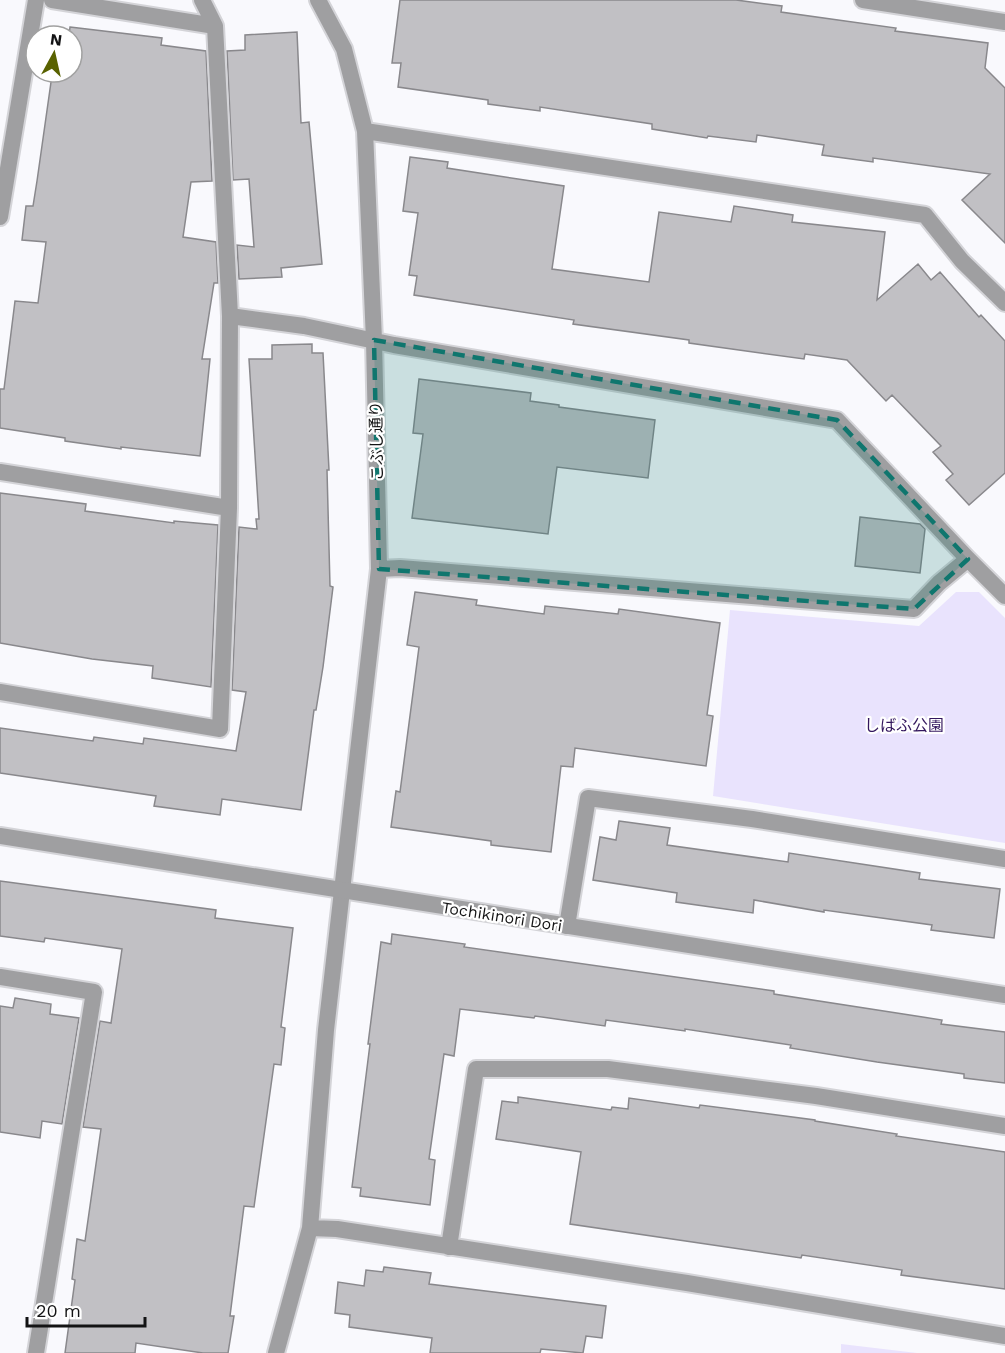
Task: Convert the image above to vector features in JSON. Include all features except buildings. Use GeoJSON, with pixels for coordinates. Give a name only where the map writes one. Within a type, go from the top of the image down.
{"type":"FeatureCollection","features":[{"type":"Feature","properties":{"kind":"street"},"geometry":{"type":"LineString","coordinates":[[0,217],[36,0]]}},
{"type":"Feature","properties":{"kind":"street"},"geometry":{"type":"LineString","coordinates":[[52,0],[215,26]]}},
{"type":"Feature","properties":{"kind":"street"},"geometry":{"type":"LineString","coordinates":[[0,692],[220,729],[229,508],[230,316],[215,26],[202,0]]}},
{"type":"Feature","properties":{"kind":"street","name":"こぶし通り"},"geometry":{"type":"LineString","coordinates":[[276,1353],[310,1228],[326,1030],[379,568],[374,340],[365,131],[344,49],[318,0]]}},
{"type":"Feature","properties":{"kind":"street"},"geometry":{"type":"LineString","coordinates":[[863,0],[1005,22]]}},
{"type":"Feature","properties":{"kind":"street"},"geometry":{"type":"LineString","coordinates":[[365,131],[925,215],[962,261],[1005,303]]}},
{"type":"Feature","properties":{"kind":"street"},"geometry":{"type":"LineString","coordinates":[[230,316],[304,326],[394,345],[837,420],[968,560],[1005,596]]}},
{"type":"Feature","properties":{"kind":"street"},"geometry":{"type":"LineString","coordinates":[[0,472],[229,508]]}},
{"type":"Feature","properties":{"kind":"street"},"geometry":{"type":"LineString","coordinates":[[379,568],[914,609],[939,583],[968,560]]}},
{"type":"Feature","properties":{"kind":"street"},"geometry":{"type":"LineString","coordinates":[[567,926],[588,798],[752,819],[1005,859]]}},
{"type":"Feature","properties":{"kind":"street","name":"Tochikinori Dori"},"geometry":{"type":"LineString","coordinates":[[0,836],[1005,994]]}},
{"type":"Feature","properties":{"kind":"street"},"geometry":{"type":"LineString","coordinates":[[0,977],[94,992],[36,1353]]}},
{"type":"Feature","properties":{"kind":"street"},"geometry":{"type":"LineString","coordinates":[[449,1247],[476,1069],[608,1069],[816,1096],[1005,1126]]}},
{"type":"Feature","properties":{"kind":"street"},"geometry":{"type":"LineString","coordinates":[[310,1228],[337,1229],[687,1282],[1005,1336]]}},
{"type":"Feature","properties":{"kind":"highlighted area"},"geometry":{"type":"Polygon","coordinates":[[[374,340],[837,420],[968,559],[914,609],[379,569],[374,340]]]}},
{"type":"Feature","properties":{"kind":"green space","name":"しばふ公園"},"geometry":{"type":"Polygon","coordinates":[[[956,592],[979,592],[1005,618],[1005,843],[713,796],[730,610],[919,626],[956,592]]]}},
{"type":"Feature","properties":{"kind":"green space"},"geometry":{"type":"Polygon","coordinates":[[[841,1344],[917,1353],[841,1353],[841,1344]]]}}]}
